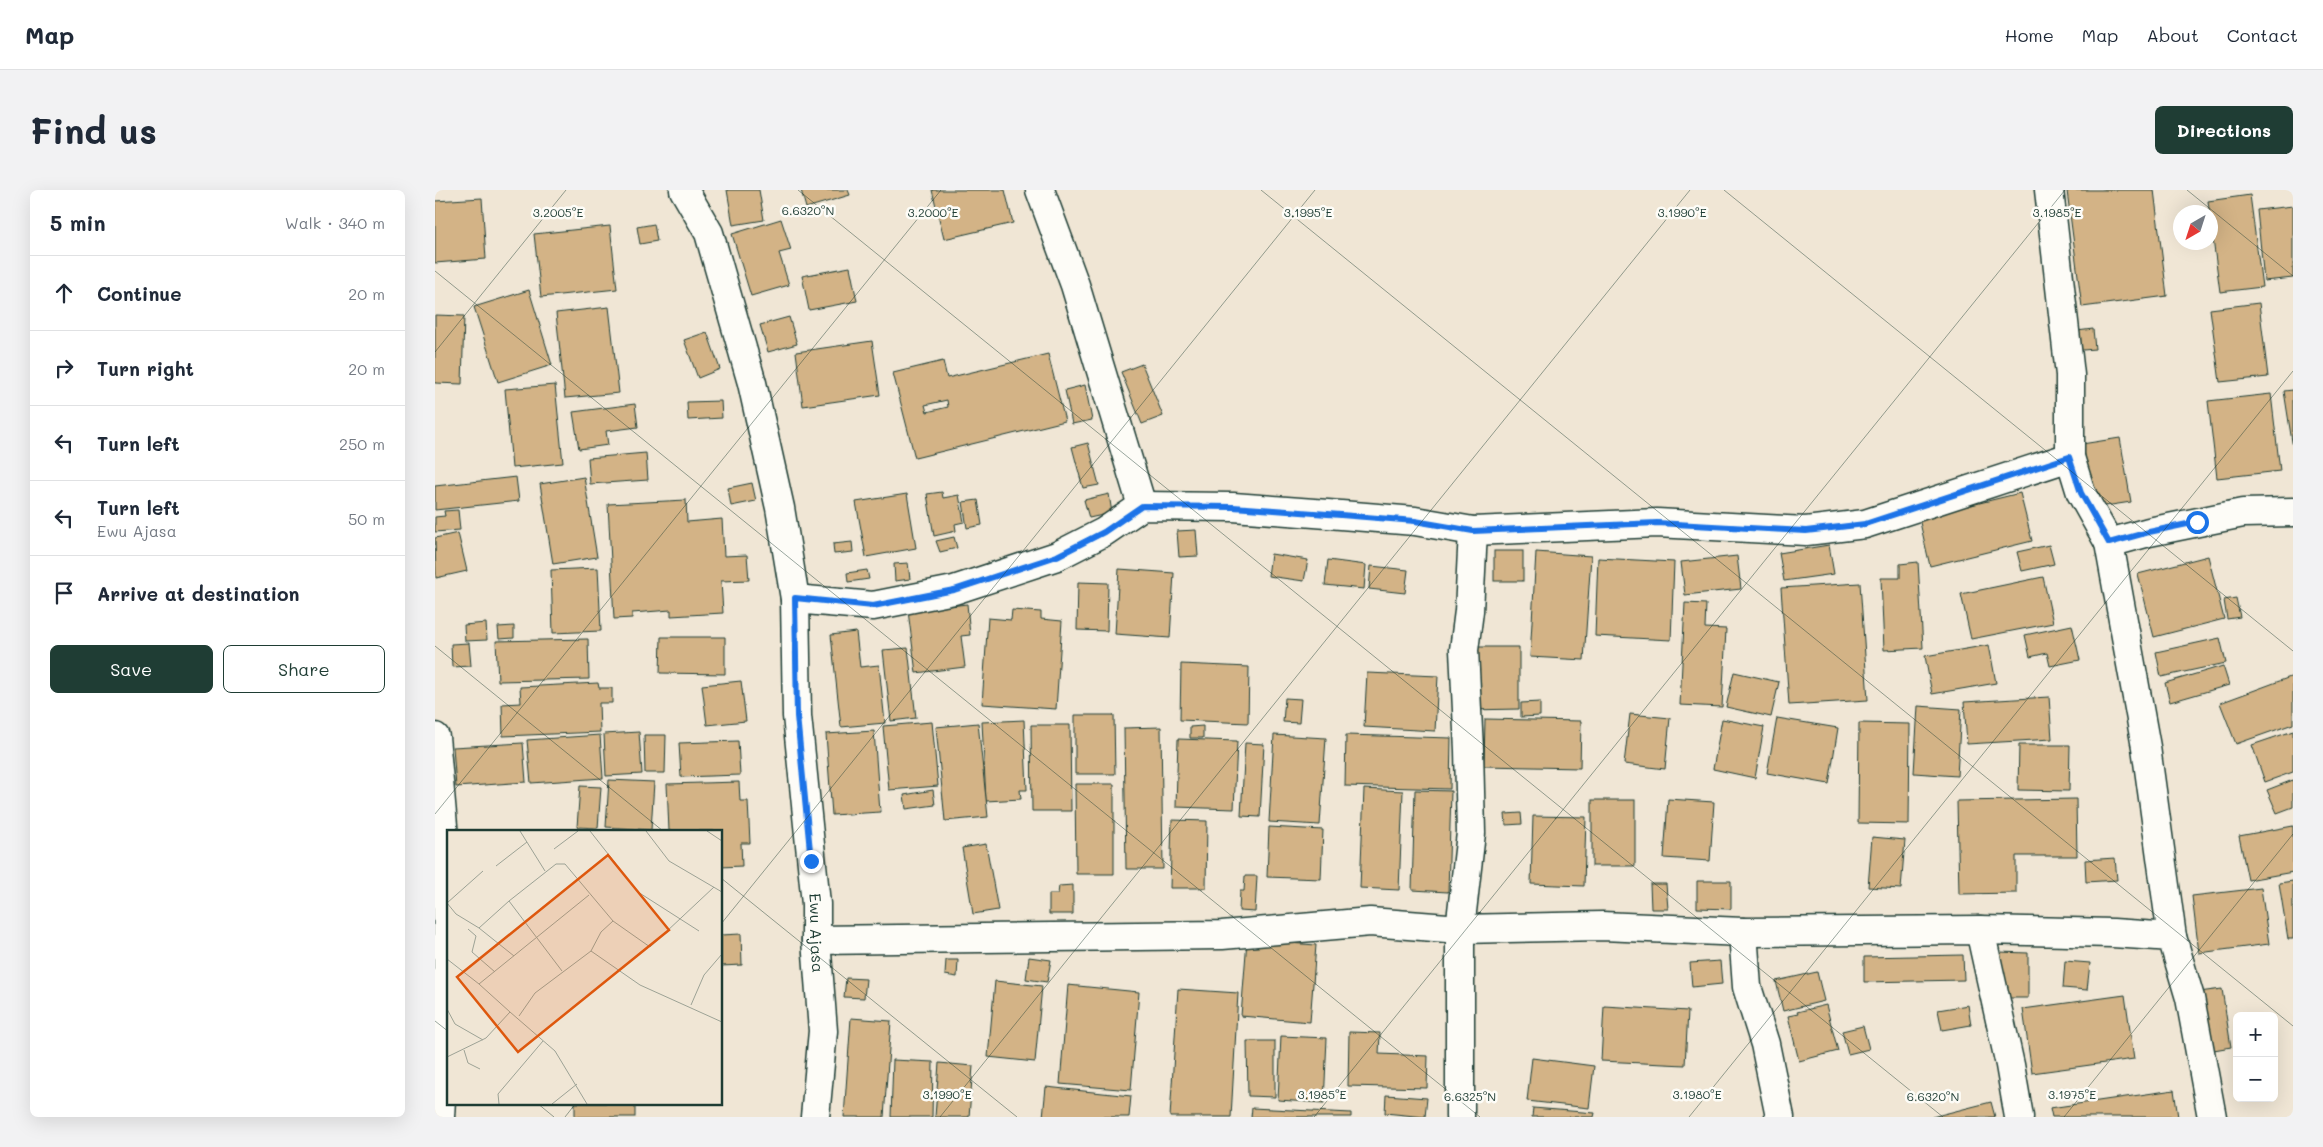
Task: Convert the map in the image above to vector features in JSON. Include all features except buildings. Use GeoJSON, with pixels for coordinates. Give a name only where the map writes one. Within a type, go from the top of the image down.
{"type":"FeatureCollection","features":[{"type":"Feature","properties":{"kind":"street","name":"Ewu Ajasa"},"geometry":{"type":"LineString","coordinates":[[684,190],[709,233],[753,384],[780,508],[795,598],[797,716],[816,904],[816,940],[823,1031],[815,1117]]}},
{"type":"Feature","properties":{"kind":"street"},"geometry":{"type":"LineString","coordinates":[[1040,190],[1075,285],[1142,506]]}},
{"type":"Feature","properties":{"kind":"street"},"geometry":{"type":"LineString","coordinates":[[2049,190],[2071,375],[2069,457],[2081,493],[2109,543],[2146,747],[2172,937],[2190,998],[2212,1117]]}},
{"type":"Feature","properties":{"kind":"street"},"geometry":{"type":"LineString","coordinates":[[795,598],[873,606],[954,590],[1057,556],[1104,532],[1142,506],[1233,507],[1341,515],[1415,521],[1473,531],[1657,523],[1806,531],[1865,524],[2069,457]]}},
{"type":"Feature","properties":{"kind":"street"},"geometry":{"type":"LineString","coordinates":[[2109,543],[2149,532],[2243,513],[2293,512]]}},
{"type":"Feature","properties":{"kind":"street"},"geometry":{"type":"LineString","coordinates":[[1460,1117],[1460,929],[1471,833],[1469,750],[1463,650],[1469,611],[1473,531]]}},
{"type":"Feature","properties":{"kind":"street"},"geometry":{"type":"LineString","coordinates":[[435,737],[447,870]]}},
{"type":"Feature","properties":{"kind":"street"},"geometry":{"type":"LineString","coordinates":[[816,940],[1222,935],[1370,922],[1460,929],[1602,926],[1743,932],[1980,930],[2113,933],[2172,937]]}},
{"type":"Feature","properties":{"kind":"street"},"geometry":{"type":"LineString","coordinates":[[1980,930],[2010,1065],[2019,1117]]}},
{"type":"Feature","properties":{"kind":"street"},"geometry":{"type":"LineString","coordinates":[[1743,932],[1747,987],[1765,1044],[1780,1117]]}},
{"type":"Feature","properties":{"kind":"street"},"geometry":{"type":"LineString","coordinates":[[440,1117],[447,1007]]}},
{"type":"Feature","properties":{"kind":"route"},"geometry":{"type":"LineString","coordinates":[[811,861],[797,716],[795,598],[873,606],[954,590],[1057,556],[1104,532],[1142,506],[1233,507],[1341,515],[1415,521],[1473,531],[1680,523],[1766,530],[1806,531],[1865,524],[1991,481],[2039,468],[2069,457],[2081,493],[2109,543],[2197,522]]}}]}
